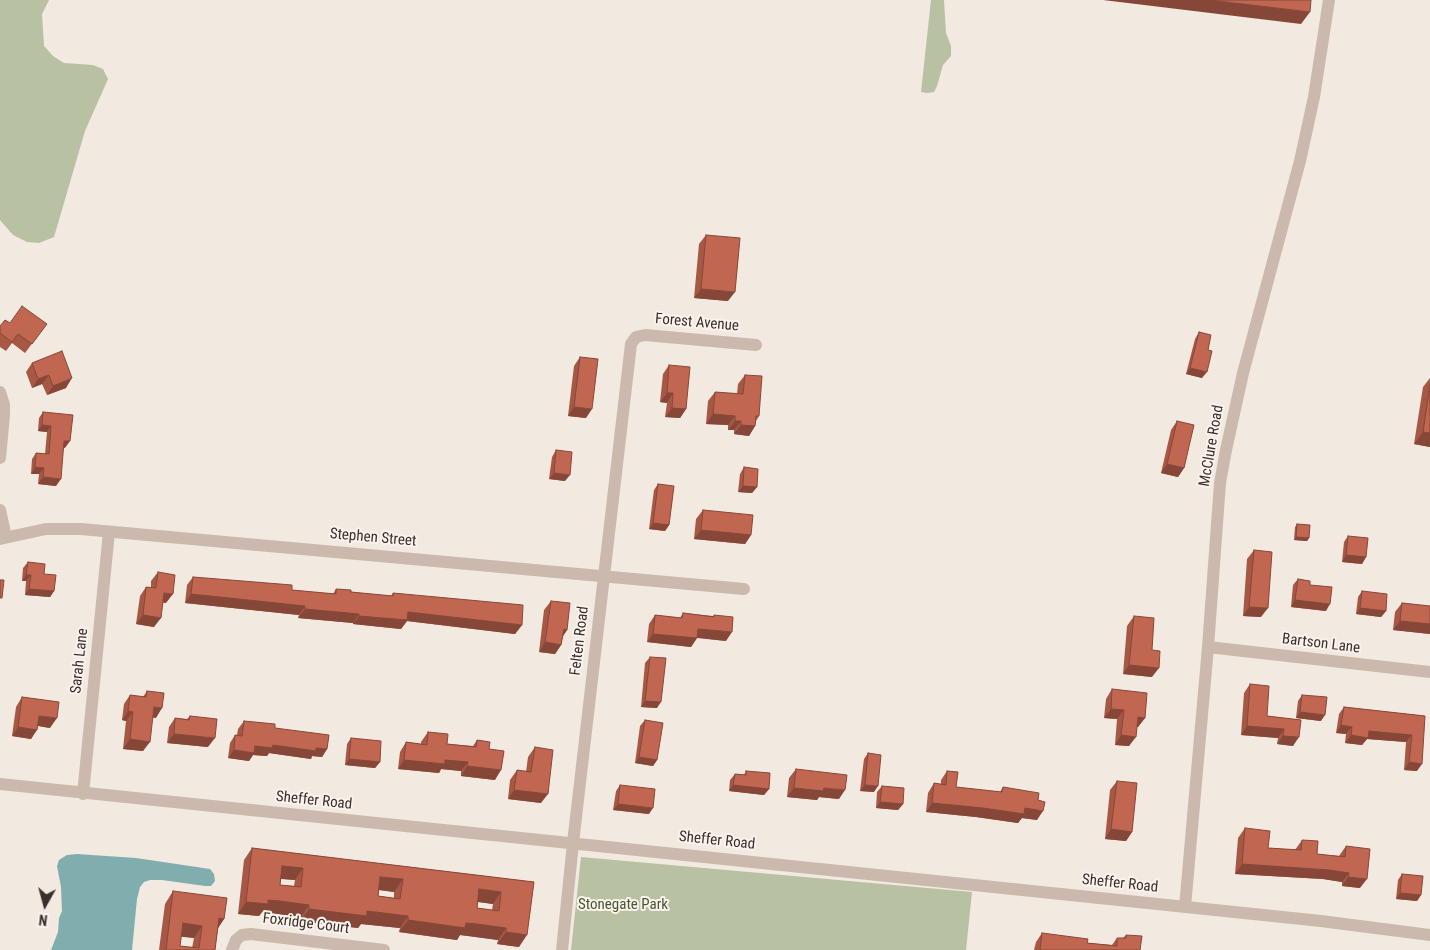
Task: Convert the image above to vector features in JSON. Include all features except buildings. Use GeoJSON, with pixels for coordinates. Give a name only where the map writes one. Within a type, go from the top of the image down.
{"type":"FeatureCollection","features":[{"type":"Feature","properties":{"kind":"street","name":"McClure Road"},"geometry":{"type":"LineString","coordinates":[[1185,907],[1220,484],[1242,373],[1300,161],[1314,97],[1329,0]]}},
{"type":"Feature","properties":{"kind":"street","name":"Forest Avenue"},"geometry":{"type":"LineString","coordinates":[[636,337],[645,335],[756,345]]}},
{"type":"Feature","properties":{"kind":"street","name":"Felten Road"},"geometry":{"type":"LineString","coordinates":[[562,950],[632,344],[636,337]]}},
{"type":"Feature","properties":{"kind":"street"},"geometry":{"type":"LineString","coordinates":[[0,392],[4,405],[4,415],[0,458]]}},
{"type":"Feature","properties":{"kind":"street"},"geometry":{"type":"LineString","coordinates":[[0,510],[3,538]]}},
{"type":"Feature","properties":{"kind":"street","name":"Stephen Street"},"geometry":{"type":"LineString","coordinates":[[3,538],[46,529],[109,532],[605,575],[744,589]]}},
{"type":"Feature","properties":{"kind":"street","name":"Sarah Lane"},"geometry":{"type":"LineString","coordinates":[[83,794],[109,532]]}},
{"type":"Feature","properties":{"kind":"street","name":"Bartson Lane"},"geometry":{"type":"LineString","coordinates":[[1208,647],[1430,672]]}},
{"type":"Feature","properties":{"kind":"street","name":"Sheffer Road"},"geometry":{"type":"LineString","coordinates":[[0,784],[83,794],[573,842],[1321,921],[1430,935]]}},
{"type":"Feature","properties":{"kind":"street","name":"Foxridge Court"},"geometry":{"type":"LineString","coordinates":[[232,950],[236,940],[242,935],[251,934],[339,947],[384,950]]}},
{"type":"Feature","properties":{"kind":"green space"},"geometry":{"type":"Polygon","coordinates":[[[0,0],[49,0],[42,14],[44,46],[53,56],[64,63],[93,65],[103,69],[108,79],[85,131],[54,237],[39,243],[27,242],[13,235],[0,220],[0,0]]]}},
{"type":"Feature","properties":{"kind":"green space"},"geometry":{"type":"Polygon","coordinates":[[[931,0],[944,0],[946,33],[951,46],[951,56],[943,65],[934,92],[927,93],[921,92],[931,0]]]}},
{"type":"Feature","properties":{"kind":"green space","name":"Stonegate Park"},"geometry":{"type":"Polygon","coordinates":[[[581,857],[972,892],[966,950],[571,950],[581,857]]]}},
{"type":"Feature","properties":{"kind":"water"},"geometry":{"type":"Polygon","coordinates":[[[67,855],[136,858],[210,869],[214,874],[215,881],[211,886],[162,880],[144,882],[140,887],[137,899],[132,950],[51,950],[58,932],[59,918],[62,911],[61,887],[57,866],[59,860],[67,855]]]}}]}
